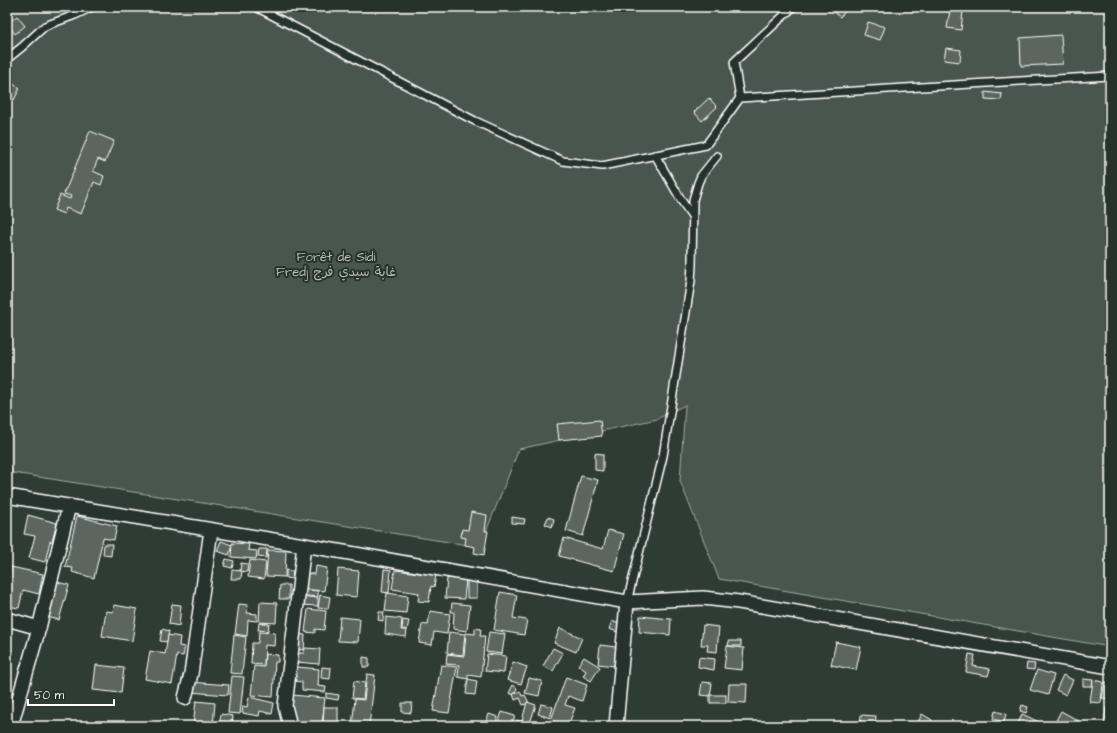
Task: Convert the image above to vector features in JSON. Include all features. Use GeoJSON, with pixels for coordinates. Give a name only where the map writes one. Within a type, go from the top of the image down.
{"type":"FeatureCollection","features":[{"type":"Feature","properties":{"kind":"street"},"geometry":{"type":"LineString","coordinates":[[7,496],[304,545],[627,602],[703,598],[739,602],[1110,667]]}},
{"type":"Feature","properties":{"kind":"street"},"geometry":{"type":"LineString","coordinates":[[11,726],[39,628],[69,506]]}},
{"type":"Feature","properties":{"kind":"street"},"geometry":{"type":"LineString","coordinates":[[185,698],[191,674],[211,530]]}},
{"type":"Feature","properties":{"kind":"street"},"geometry":{"type":"LineString","coordinates":[[290,726],[285,706],[304,545]]}},
{"type":"Feature","properties":{"kind":"street"},"geometry":{"type":"LineString","coordinates":[[616,726],[627,602]]}},
{"type":"Feature","properties":{"kind":"street"},"geometry":{"type":"LineString","coordinates":[[7,619],[39,628]]}},
{"type":"Feature","properties":{"kind":"lane"},"geometry":{"type":"LineString","coordinates":[[7,59],[45,26],[92,7]]}},
{"type":"Feature","properties":{"kind":"lane"},"geometry":{"type":"LineString","coordinates":[[256,7],[475,121],[563,161],[602,166],[706,145],[740,98],[734,62],[793,7]]}},
{"type":"Feature","properties":{"kind":"lane"},"geometry":{"type":"LineString","coordinates":[[740,98],[1110,76]]}},
{"type":"Feature","properties":{"kind":"lane"},"geometry":{"type":"LineString","coordinates":[[655,155],[682,204],[692,216]]}},
{"type":"Feature","properties":{"kind":"lane"},"geometry":{"type":"LineString","coordinates":[[627,602],[663,456],[691,281],[693,200],[701,176],[717,156]]}},
{"type":"Feature","properties":{"kind":"green space","name":"Forêt de Sidi Fredj غابة سيدي فرج"},"geometry":{"type":"Polygon","coordinates":[[[7,7],[1110,7],[1110,647],[719,579],[680,481],[685,405],[657,419],[519,449],[480,547],[7,472],[7,7]]]}},
{"type":"Feature","properties":{"kind":"building"},"geometry":{"type":"Polygon","coordinates":[[[828,7],[849,7],[840,17],[828,7]]]}},
{"type":"Feature","properties":{"kind":"building"},"geometry":{"type":"Polygon","coordinates":[[[950,10],[963,11],[961,30],[947,28],[950,10]]]}},
{"type":"Feature","properties":{"kind":"building"},"geometry":{"type":"Polygon","coordinates":[[[17,16],[25,26],[15,34],[7,24],[17,16]]]}},
{"type":"Feature","properties":{"kind":"building"},"geometry":{"type":"Polygon","coordinates":[[[868,22],[885,27],[880,40],[864,35],[868,22]]]}},
{"type":"Feature","properties":{"kind":"building"},"geometry":{"type":"Polygon","coordinates":[[[1061,35],[1063,64],[1021,66],[1020,38],[1061,35]]]}},
{"type":"Feature","properties":{"kind":"building"},"geometry":{"type":"Polygon","coordinates":[[[946,48],[961,50],[960,62],[944,60],[946,48]]]}},
{"type":"Feature","properties":{"kind":"building"},"geometry":{"type":"Polygon","coordinates":[[[9,82],[20,88],[14,100],[7,97],[7,86],[9,82]]]}},
{"type":"Feature","properties":{"kind":"building"},"geometry":{"type":"Polygon","coordinates":[[[985,92],[1002,94],[1001,100],[985,99],[985,92]]]}},
{"type":"Feature","properties":{"kind":"building"},"geometry":{"type":"Polygon","coordinates":[[[709,98],[717,107],[702,121],[694,112],[709,98]]]}},
{"type":"Feature","properties":{"kind":"building"},"geometry":{"type":"Polygon","coordinates":[[[90,131],[114,141],[105,162],[98,159],[93,171],[104,176],[101,185],[94,182],[81,214],[66,208],[64,214],[54,210],[60,195],[70,199],[71,196],[64,194],[90,131]]]}},
{"type":"Feature","properties":{"kind":"building"},"geometry":{"type":"Polygon","coordinates":[[[600,420],[602,436],[559,440],[557,424],[600,420]]]}},
{"type":"Feature","properties":{"kind":"building"},"geometry":{"type":"Polygon","coordinates":[[[595,453],[603,454],[603,471],[595,470],[595,453]]]}},
{"type":"Feature","properties":{"kind":"building"},"geometry":{"type":"Polygon","coordinates":[[[581,476],[598,480],[583,536],[566,531],[581,476]]]}},
{"type":"Feature","properties":{"kind":"building"},"geometry":{"type":"Polygon","coordinates":[[[471,512],[487,515],[485,531],[488,531],[484,555],[474,553],[475,547],[465,545],[466,538],[461,537],[462,529],[468,530],[471,512]]]}},
{"type":"Feature","properties":{"kind":"building"},"geometry":{"type":"Polygon","coordinates":[[[28,515],[57,523],[52,542],[50,541],[45,562],[29,558],[35,536],[24,534],[28,515]]]}},
{"type":"Feature","properties":{"kind":"building"},"geometry":{"type":"Polygon","coordinates":[[[77,516],[117,526],[114,540],[103,538],[94,578],[72,572],[73,568],[65,567],[77,516]]]}},
{"type":"Feature","properties":{"kind":"building"},"geometry":{"type":"Polygon","coordinates":[[[512,517],[525,519],[524,524],[512,523],[512,517]]]}},
{"type":"Feature","properties":{"kind":"building"},"geometry":{"type":"Polygon","coordinates":[[[548,517],[554,519],[552,527],[545,524],[548,517]]]}},
{"type":"Feature","properties":{"kind":"building"},"geometry":{"type":"Polygon","coordinates":[[[608,530],[624,534],[614,571],[559,556],[564,538],[603,549],[608,530]]]}},
{"type":"Feature","properties":{"kind":"building"},"geometry":{"type":"Polygon","coordinates":[[[221,541],[232,545],[229,555],[217,551],[221,541]]]}},
{"type":"Feature","properties":{"kind":"building"},"geometry":{"type":"Polygon","coordinates":[[[232,543],[249,544],[248,550],[257,551],[256,559],[231,557],[232,543]]]}},
{"type":"Feature","properties":{"kind":"building"},"geometry":{"type":"Polygon","coordinates":[[[104,544],[112,544],[111,556],[103,555],[104,544]]]}},
{"type":"Feature","properties":{"kind":"building"},"geometry":{"type":"Polygon","coordinates":[[[259,549],[267,549],[266,558],[258,557],[259,549]]]}},
{"type":"Feature","properties":{"kind":"building"},"geometry":{"type":"Polygon","coordinates":[[[268,550],[286,551],[285,577],[266,576],[268,550]]]}},
{"type":"Feature","properties":{"kind":"building"},"geometry":{"type":"Polygon","coordinates":[[[226,559],[234,561],[232,568],[224,566],[226,559]]]}},
{"type":"Feature","properties":{"kind":"building"},"geometry":{"type":"Polygon","coordinates":[[[250,560],[266,562],[264,579],[248,577],[250,560]]]}},
{"type":"Feature","properties":{"kind":"building"},"geometry":{"type":"Polygon","coordinates":[[[241,563],[248,564],[247,572],[240,571],[241,563]]]}},
{"type":"Feature","properties":{"kind":"building"},"geometry":{"type":"Polygon","coordinates":[[[316,566],[327,568],[324,591],[301,589],[302,573],[315,574],[316,566]]]}},
{"type":"Feature","properties":{"kind":"building"},"geometry":{"type":"Polygon","coordinates":[[[11,567],[43,574],[39,594],[23,590],[19,608],[7,606],[7,587],[11,567]]]}},
{"type":"Feature","properties":{"kind":"building"},"geometry":{"type":"Polygon","coordinates":[[[338,569],[359,571],[357,597],[336,595],[338,569]]]}},
{"type":"Feature","properties":{"kind":"building"},"geometry":{"type":"Polygon","coordinates":[[[384,569],[391,570],[389,593],[382,592],[384,569]]]}},
{"type":"Feature","properties":{"kind":"building"},"geometry":{"type":"Polygon","coordinates":[[[232,570],[242,571],[241,579],[231,579],[232,570]]]}},
{"type":"Feature","properties":{"kind":"building"},"geometry":{"type":"Polygon","coordinates":[[[286,570],[293,571],[292,579],[286,578],[286,570]]]}},
{"type":"Feature","properties":{"kind":"building"},"geometry":{"type":"Polygon","coordinates":[[[395,570],[436,575],[434,587],[431,586],[429,602],[418,601],[419,593],[392,589],[395,570]]]}},
{"type":"Feature","properties":{"kind":"building"},"geometry":{"type":"Polygon","coordinates":[[[447,578],[466,580],[464,599],[445,598],[447,578]]]}},
{"type":"Feature","properties":{"kind":"building"},"geometry":{"type":"Polygon","coordinates":[[[467,580],[477,580],[477,598],[467,598],[467,580]]]}},
{"type":"Feature","properties":{"kind":"building"},"geometry":{"type":"Polygon","coordinates":[[[57,582],[69,585],[59,620],[47,617],[57,582]]]}},
{"type":"Feature","properties":{"kind":"building"},"geometry":{"type":"Polygon","coordinates":[[[280,585],[289,585],[289,599],[279,599],[280,585]]]}},
{"type":"Feature","properties":{"kind":"building"},"geometry":{"type":"Polygon","coordinates":[[[300,589],[318,591],[318,597],[299,595],[300,589]]]}},
{"type":"Feature","properties":{"kind":"building"},"geometry":{"type":"Polygon","coordinates":[[[500,592],[517,595],[513,618],[527,620],[524,635],[494,630],[500,592]]]}},
{"type":"Feature","properties":{"kind":"building"},"geometry":{"type":"Polygon","coordinates":[[[387,593],[408,596],[406,613],[385,611],[387,593]]]}},
{"type":"Feature","properties":{"kind":"building"},"geometry":{"type":"Polygon","coordinates":[[[320,595],[330,597],[328,609],[318,608],[320,595]]]}},
{"type":"Feature","properties":{"kind":"building"},"geometry":{"type":"Polygon","coordinates":[[[299,596],[318,598],[318,606],[298,605],[299,596]]]}},
{"type":"Feature","properties":{"kind":"building"},"geometry":{"type":"Polygon","coordinates":[[[260,602],[277,603],[276,623],[259,622],[260,602]]]}},
{"type":"Feature","properties":{"kind":"building"},"geometry":{"type":"Polygon","coordinates":[[[452,603],[470,605],[467,631],[453,629],[454,612],[451,612],[452,603]]]}},
{"type":"Feature","properties":{"kind":"building"},"geometry":{"type":"Polygon","coordinates":[[[172,604],[181,605],[179,626],[169,624],[172,604]]]}},
{"type":"Feature","properties":{"kind":"building"},"geometry":{"type":"Polygon","coordinates":[[[239,604],[248,605],[247,613],[257,614],[257,621],[248,620],[247,636],[235,634],[239,604]]]}},
{"type":"Feature","properties":{"kind":"building"},"geometry":{"type":"Polygon","coordinates":[[[114,605],[137,609],[132,641],[102,636],[106,611],[113,612],[114,605]]]}},
{"type":"Feature","properties":{"kind":"building"},"geometry":{"type":"Polygon","coordinates":[[[308,609],[326,611],[324,630],[315,629],[315,633],[305,632],[308,609]]]}},
{"type":"Feature","properties":{"kind":"building"},"geometry":{"type":"Polygon","coordinates":[[[430,611],[450,614],[447,634],[434,632],[432,645],[419,643],[422,624],[428,625],[430,611]]]}},
{"type":"Feature","properties":{"kind":"building"},"geometry":{"type":"Polygon","coordinates":[[[379,612],[384,612],[383,621],[378,620],[379,612]]]}},
{"type":"Feature","properties":{"kind":"building"},"geometry":{"type":"Polygon","coordinates":[[[640,616],[671,619],[670,635],[639,632],[640,616]]]}},
{"type":"Feature","properties":{"kind":"building"},"geometry":{"type":"Polygon","coordinates":[[[340,617],[360,619],[358,642],[338,641],[340,617]]]}},
{"type":"Feature","properties":{"kind":"building"},"geometry":{"type":"Polygon","coordinates":[[[386,617],[402,619],[401,630],[407,630],[406,637],[385,634],[386,617]]]}},
{"type":"Feature","properties":{"kind":"building"},"geometry":{"type":"Polygon","coordinates":[[[403,620],[409,621],[407,630],[402,629],[403,620]]]}},
{"type":"Feature","properties":{"kind":"building"},"geometry":{"type":"Polygon","coordinates":[[[612,621],[621,625],[618,632],[609,629],[612,621]]]}},
{"type":"Feature","properties":{"kind":"building"},"geometry":{"type":"Polygon","coordinates":[[[259,623],[269,624],[268,631],[258,630],[259,623]]]}},
{"type":"Feature","properties":{"kind":"building"},"geometry":{"type":"Polygon","coordinates":[[[703,625],[719,627],[717,652],[707,651],[708,645],[701,645],[703,625]]]}},
{"type":"Feature","properties":{"kind":"building"},"geometry":{"type":"Polygon","coordinates":[[[475,628],[481,629],[480,636],[485,636],[481,677],[468,675],[468,679],[458,677],[459,665],[446,664],[447,654],[464,656],[466,633],[475,634],[475,628]]]}},
{"type":"Feature","properties":{"kind":"building"},"geometry":{"type":"Polygon","coordinates":[[[560,628],[582,638],[576,652],[554,643],[560,628]]]}},
{"type":"Feature","properties":{"kind":"building"},"geometry":{"type":"Polygon","coordinates":[[[162,629],[169,631],[167,642],[160,641],[162,629]]]}},
{"type":"Feature","properties":{"kind":"building"},"geometry":{"type":"Polygon","coordinates":[[[259,632],[275,633],[274,646],[265,645],[264,665],[251,664],[252,643],[258,643],[259,632]]]}},
{"type":"Feature","properties":{"kind":"building"},"geometry":{"type":"Polygon","coordinates":[[[449,632],[465,634],[463,655],[447,653],[449,632]]]}},
{"type":"Feature","properties":{"kind":"building"},"geometry":{"type":"Polygon","coordinates":[[[489,632],[505,634],[502,654],[486,652],[489,632]]]}},
{"type":"Feature","properties":{"kind":"building"},"geometry":{"type":"Polygon","coordinates":[[[294,634],[305,635],[304,650],[293,649],[294,634]]]}},
{"type":"Feature","properties":{"kind":"building"},"geometry":{"type":"Polygon","coordinates":[[[168,635],[180,637],[179,646],[185,647],[183,656],[177,655],[172,684],[145,679],[150,651],[165,654],[168,635]]]}},
{"type":"Feature","properties":{"kind":"building"},"geometry":{"type":"Polygon","coordinates":[[[234,635],[246,637],[242,674],[230,673],[234,635]]]}},
{"type":"Feature","properties":{"kind":"building"},"geometry":{"type":"Polygon","coordinates":[[[729,641],[741,641],[741,646],[728,646],[729,641]]]}},
{"type":"Feature","properties":{"kind":"building"},"geometry":{"type":"Polygon","coordinates":[[[836,642],[861,647],[856,670],[831,665],[836,642]]]}},
{"type":"Feature","properties":{"kind":"building"},"geometry":{"type":"Polygon","coordinates":[[[600,645],[616,647],[614,666],[598,664],[600,645]]]}},
{"type":"Feature","properties":{"kind":"building"},"geometry":{"type":"Polygon","coordinates":[[[727,646],[744,648],[742,670],[724,668],[727,646]]]}},
{"type":"Feature","properties":{"kind":"building"},"geometry":{"type":"Polygon","coordinates":[[[305,648],[320,649],[319,664],[296,662],[297,653],[304,653],[305,648]]]}},
{"type":"Feature","properties":{"kind":"building"},"geometry":{"type":"Polygon","coordinates":[[[553,648],[563,653],[553,671],[543,666],[553,648]]]}},
{"type":"Feature","properties":{"kind":"building"},"geometry":{"type":"Polygon","coordinates":[[[265,654],[278,655],[278,662],[275,662],[273,697],[251,695],[254,666],[264,667],[265,654]]]}},
{"type":"Feature","properties":{"kind":"building"},"geometry":{"type":"Polygon","coordinates":[[[487,654],[506,656],[504,673],[485,671],[487,654]]]}},
{"type":"Feature","properties":{"kind":"building"},"geometry":{"type":"Polygon","coordinates":[[[969,654],[975,655],[973,666],[990,669],[988,676],[966,672],[969,654]]]}},
{"type":"Feature","properties":{"kind":"building"},"geometry":{"type":"Polygon","coordinates":[[[363,657],[369,658],[369,667],[363,667],[363,657]]]}},
{"type":"Feature","properties":{"kind":"building"},"geometry":{"type":"Polygon","coordinates":[[[584,657],[600,667],[591,681],[583,676],[586,671],[578,665],[584,657]]]}},
{"type":"Feature","properties":{"kind":"building"},"geometry":{"type":"Polygon","coordinates":[[[699,657],[715,659],[714,670],[698,667],[699,657]]]}},
{"type":"Feature","properties":{"kind":"building"},"geometry":{"type":"Polygon","coordinates":[[[513,662],[527,667],[521,684],[507,680],[513,662]]]}},
{"type":"Feature","properties":{"kind":"building"},"geometry":{"type":"Polygon","coordinates":[[[1027,663],[1035,664],[1034,670],[1026,669],[1027,663]]]}},
{"type":"Feature","properties":{"kind":"building"},"geometry":{"type":"Polygon","coordinates":[[[96,665],[124,668],[121,693],[93,690],[96,665]]]}},
{"type":"Feature","properties":{"kind":"building"},"geometry":{"type":"Polygon","coordinates":[[[441,665],[457,667],[449,713],[433,711],[441,665]]]}},
{"type":"Feature","properties":{"kind":"building"},"geometry":{"type":"Polygon","coordinates":[[[287,666],[319,669],[318,686],[326,687],[325,692],[302,690],[302,682],[286,680],[287,666]]]}},
{"type":"Feature","properties":{"kind":"building"},"geometry":{"type":"Polygon","coordinates":[[[322,667],[331,668],[330,679],[321,678],[322,667]]]}},
{"type":"Feature","properties":{"kind":"building"},"geometry":{"type":"Polygon","coordinates":[[[1037,670],[1054,675],[1048,695],[1030,690],[1037,670]]]}},
{"type":"Feature","properties":{"kind":"building"},"geometry":{"type":"Polygon","coordinates":[[[367,674],[375,675],[369,726],[352,726],[355,699],[364,700],[367,674]]]}},
{"type":"Feature","properties":{"kind":"building"},"geometry":{"type":"Polygon","coordinates":[[[1063,675],[1073,680],[1066,695],[1056,690],[1063,675]]]}},
{"type":"Feature","properties":{"kind":"building"},"geometry":{"type":"Polygon","coordinates":[[[232,676],[244,677],[240,714],[228,713],[232,676]]]}},
{"type":"Feature","properties":{"kind":"building"},"geometry":{"type":"Polygon","coordinates":[[[566,677],[587,685],[582,701],[568,696],[565,705],[575,708],[568,726],[551,720],[566,677]]]}},
{"type":"Feature","properties":{"kind":"building"},"geometry":{"type":"Polygon","coordinates":[[[529,678],[542,681],[539,696],[525,693],[529,678]]]}},
{"type":"Feature","properties":{"kind":"building"},"geometry":{"type":"Polygon","coordinates":[[[468,679],[477,681],[475,695],[466,694],[468,679]]]}},
{"type":"Feature","properties":{"kind":"building"},"geometry":{"type":"Polygon","coordinates":[[[1083,679],[1093,680],[1092,686],[1083,686],[1083,679]]]}},
{"type":"Feature","properties":{"kind":"building"},"geometry":{"type":"Polygon","coordinates":[[[1093,680],[1103,682],[1101,703],[1090,702],[1093,680]]]}},
{"type":"Feature","properties":{"kind":"building"},"geometry":{"type":"Polygon","coordinates":[[[354,681],[365,683],[363,699],[352,698],[354,681]]]}},
{"type":"Feature","properties":{"kind":"building"},"geometry":{"type":"Polygon","coordinates":[[[190,682],[229,685],[228,695],[189,692],[190,682]]]}},
{"type":"Feature","properties":{"kind":"building"},"geometry":{"type":"Polygon","coordinates":[[[702,682],[712,683],[710,696],[700,695],[702,682]]]}},
{"type":"Feature","properties":{"kind":"building"},"geometry":{"type":"Polygon","coordinates":[[[1105,682],[1110,683],[1109,699],[1102,698],[1105,682]]]}},
{"type":"Feature","properties":{"kind":"building"},"geometry":{"type":"Polygon","coordinates":[[[729,684],[747,684],[746,703],[728,702],[729,684]]]}},
{"type":"Feature","properties":{"kind":"building"},"geometry":{"type":"Polygon","coordinates":[[[513,685],[517,688],[514,695],[509,693],[513,685]]]}},
{"type":"Feature","properties":{"kind":"building"},"geometry":{"type":"Polygon","coordinates":[[[520,691],[522,696],[525,695],[529,703],[523,705],[520,698],[515,700],[513,694],[520,691]]]}},
{"type":"Feature","properties":{"kind":"building"},"geometry":{"type":"Polygon","coordinates":[[[326,693],[339,695],[338,700],[326,698],[326,693]]]}},
{"type":"Feature","properties":{"kind":"building"},"geometry":{"type":"Polygon","coordinates":[[[292,695],[325,698],[322,724],[339,726],[289,726],[292,695]]]}},
{"type":"Feature","properties":{"kind":"building"},"geometry":{"type":"Polygon","coordinates":[[[710,695],[726,695],[726,703],[710,703],[710,695]]]}},
{"type":"Feature","properties":{"kind":"building"},"geometry":{"type":"Polygon","coordinates":[[[249,697],[274,703],[272,714],[260,711],[259,716],[242,713],[243,706],[247,707],[249,697]]]}},
{"type":"Feature","properties":{"kind":"building"},"geometry":{"type":"Polygon","coordinates":[[[196,701],[215,703],[213,726],[193,726],[196,701]]]}},
{"type":"Feature","properties":{"kind":"building"},"geometry":{"type":"Polygon","coordinates":[[[527,702],[536,705],[530,723],[522,721],[527,702]]]}},
{"type":"Feature","properties":{"kind":"building"},"geometry":{"type":"Polygon","coordinates":[[[402,703],[412,703],[411,713],[402,712],[402,703]]]}},
{"type":"Feature","properties":{"kind":"building"},"geometry":{"type":"Polygon","coordinates":[[[541,704],[553,707],[550,718],[538,714],[541,704]]]}},
{"type":"Feature","properties":{"kind":"building"},"geometry":{"type":"Polygon","coordinates":[[[1022,705],[1028,707],[1026,713],[1020,711],[1022,705]]]}},
{"type":"Feature","properties":{"kind":"building"},"geometry":{"type":"Polygon","coordinates":[[[324,707],[338,707],[338,725],[323,724],[324,707]]]}},
{"type":"Feature","properties":{"kind":"building"},"geometry":{"type":"Polygon","coordinates":[[[1106,707],[1110,707],[1110,726],[1104,726],[1106,707]]]}},
{"type":"Feature","properties":{"kind":"building"},"geometry":{"type":"Polygon","coordinates":[[[995,711],[1006,714],[1004,722],[993,719],[995,711]]]}},
{"type":"Feature","properties":{"kind":"building"},"geometry":{"type":"Polygon","coordinates":[[[1061,711],[1079,721],[1077,726],[1053,726],[1061,711]]]}},
{"type":"Feature","properties":{"kind":"building"},"geometry":{"type":"Polygon","coordinates":[[[502,712],[515,716],[512,726],[497,726],[502,712]]]}},
{"type":"Feature","properties":{"kind":"building"},"geometry":{"type":"Polygon","coordinates":[[[221,714],[233,716],[232,726],[219,726],[221,714]]]}},
{"type":"Feature","properties":{"kind":"building"},"geometry":{"type":"Polygon","coordinates":[[[489,714],[498,717],[495,726],[485,725],[489,714]]]}},
{"type":"Feature","properties":{"kind":"building"},"geometry":{"type":"Polygon","coordinates":[[[922,714],[932,720],[929,726],[916,726],[922,714]]]}},
{"type":"Feature","properties":{"kind":"building"},"geometry":{"type":"Polygon","coordinates":[[[1022,714],[1039,722],[1038,726],[1017,726],[1022,714]]]}},
{"type":"Feature","properties":{"kind":"building"},"geometry":{"type":"Polygon","coordinates":[[[861,715],[876,716],[875,726],[860,726],[861,715]]]}},
{"type":"Feature","properties":{"kind":"building"},"geometry":{"type":"Polygon","coordinates":[[[517,720],[529,724],[528,726],[515,726],[517,720]]]}}]}
